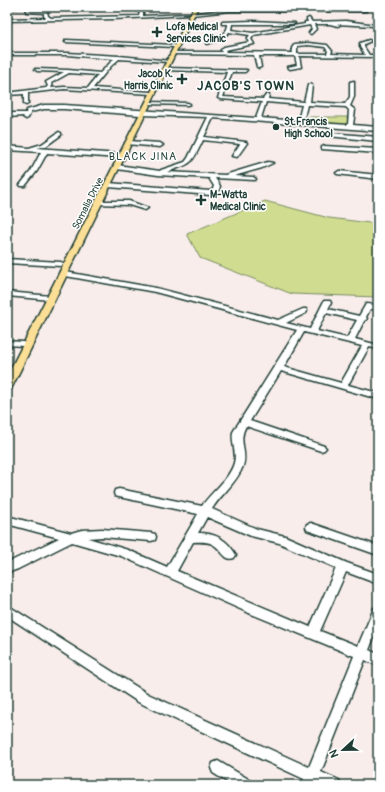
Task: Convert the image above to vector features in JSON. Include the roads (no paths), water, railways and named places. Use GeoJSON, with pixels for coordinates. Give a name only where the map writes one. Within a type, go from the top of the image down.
{"type":"FeatureCollection","features":[{"type":"Feature","properties":{"kind":"main road","name":"Somalia Drive"},"geometry":{"type":"LineString","coordinates":[[7,387],[48,298],[61,264],[111,166],[119,156],[149,103],[192,11]]}},
{"type":"Feature","properties":{"kind":"main road","name":"Somalia Drive"},"geometry":{"type":"LineString","coordinates":[[7,377],[23,344],[30,325],[63,273],[117,167],[150,93],[170,58]]}},
{"type":"Feature","properties":{"kind":"street"},"geometry":{"type":"LineString","coordinates":[[7,8],[32,7]]}},
{"type":"Feature","properties":{"kind":"street"},"geometry":{"type":"LineString","coordinates":[[135,9],[142,11],[140,15],[142,17]]}},
{"type":"Feature","properties":{"kind":"street"},"geometry":{"type":"LineString","coordinates":[[7,20],[130,20],[142,17],[192,11],[228,9],[364,11]]}},
{"type":"Feature","properties":{"kind":"street"},"geometry":{"type":"LineString","coordinates":[[272,9],[278,27],[275,31]]}},
{"type":"Feature","properties":{"kind":"street"},"geometry":{"type":"LineString","coordinates":[[304,9],[314,29],[311,33]]}},
{"type":"Feature","properties":{"kind":"street"},"geometry":{"type":"LineString","coordinates":[[27,11],[46,12],[46,16],[50,19]]}},
{"type":"Feature","properties":{"kind":"street"},"geometry":{"type":"LineString","coordinates":[[355,23],[364,20]]}},
{"type":"Feature","properties":{"kind":"street"},"geometry":{"type":"LineString","coordinates":[[244,22],[244,33]]}},
{"type":"Feature","properties":{"kind":"street"},"geometry":{"type":"LineString","coordinates":[[223,23],[355,23],[374,25]]}},
{"type":"Feature","properties":{"kind":"street"},"geometry":{"type":"LineString","coordinates":[[230,23],[230,32]]}},
{"type":"Feature","properties":{"kind":"street"},"geometry":{"type":"LineString","coordinates":[[208,43],[230,32],[253,34],[298,27],[312,23]]}},
{"type":"Feature","properties":{"kind":"street"},"geometry":{"type":"LineString","coordinates":[[330,23],[338,25]]}},
{"type":"Feature","properties":{"kind":"street"},"geometry":{"type":"LineString","coordinates":[[225,54],[223,50],[225,48],[253,43],[249,39],[253,34]]}},
{"type":"Feature","properties":{"kind":"street"},"geometry":{"type":"LineString","coordinates":[[66,40],[162,46]]}},
{"type":"Feature","properties":{"kind":"street"},"geometry":{"type":"LineString","coordinates":[[368,56],[362,47],[362,43],[369,41]]}},
{"type":"Feature","properties":{"kind":"street"},"geometry":{"type":"LineString","coordinates":[[290,68],[299,66],[294,48],[296,45],[308,44],[326,46],[330,51],[328,56]]}},
{"type":"Feature","properties":{"kind":"street"},"geometry":{"type":"LineString","coordinates":[[162,46],[170,58],[230,71],[245,71]]}},
{"type":"Feature","properties":{"kind":"street"},"geometry":{"type":"LineString","coordinates":[[158,60],[162,46]]}},
{"type":"Feature","properties":{"kind":"street"},"geometry":{"type":"LineString","coordinates":[[7,54],[52,53],[158,60],[225,54],[258,53],[328,56],[378,56]]}},
{"type":"Feature","properties":{"kind":"street"},"geometry":{"type":"LineString","coordinates":[[258,53],[259,67]]}},
{"type":"Feature","properties":{"kind":"street"},"geometry":{"type":"LineString","coordinates":[[90,89],[101,74],[119,58]]}},
{"type":"Feature","properties":{"kind":"street"},"geometry":{"type":"LineString","coordinates":[[37,70],[101,74]]}},
{"type":"Feature","properties":{"kind":"street"},"geometry":{"type":"LineString","coordinates":[[230,71],[220,98],[347,106],[352,110],[350,127]]}},
{"type":"Feature","properties":{"kind":"street"},"geometry":{"type":"LineString","coordinates":[[49,92],[50,86],[48,83],[64,73],[71,72]]}},
{"type":"Feature","properties":{"kind":"street"},"geometry":{"type":"LineString","coordinates":[[347,106],[352,97],[352,82]]}},
{"type":"Feature","properties":{"kind":"street"},"geometry":{"type":"LineString","coordinates":[[300,124],[310,85]]}},
{"type":"Feature","properties":{"kind":"street"},"geometry":{"type":"LineString","coordinates":[[25,98],[64,88],[150,93]]}},
{"type":"Feature","properties":{"kind":"street"},"geometry":{"type":"LineString","coordinates":[[7,94],[32,98]]}},
{"type":"Feature","properties":{"kind":"street"},"geometry":{"type":"LineString","coordinates":[[258,120],[267,95]]}},
{"type":"Feature","properties":{"kind":"street"},"geometry":{"type":"LineString","coordinates":[[149,103],[188,104]]}},
{"type":"Feature","properties":{"kind":"street"},"geometry":{"type":"LineString","coordinates":[[7,115],[26,115],[29,111],[44,107],[84,108],[378,129]]}},
{"type":"Feature","properties":{"kind":"street"},"geometry":{"type":"LineString","coordinates":[[158,173],[187,163],[190,160],[211,116]]}},
{"type":"Feature","properties":{"kind":"street"},"geometry":{"type":"LineString","coordinates":[[333,126],[328,138],[378,139]]}},
{"type":"Feature","properties":{"kind":"street"},"geometry":{"type":"LineString","coordinates":[[26,150],[44,145],[59,134]]}},
{"type":"Feature","properties":{"kind":"street"},"geometry":{"type":"LineString","coordinates":[[200,138],[244,142],[235,156]]}},
{"type":"Feature","properties":{"kind":"street"},"geometry":{"type":"LineString","coordinates":[[128,144],[160,145]]}},
{"type":"Feature","properties":{"kind":"street"},"geometry":{"type":"LineString","coordinates":[[7,148],[44,152],[119,156]]}},
{"type":"Feature","properties":{"kind":"street"},"geometry":{"type":"LineString","coordinates":[[324,148],[378,151]]}},
{"type":"Feature","properties":{"kind":"street"},"geometry":{"type":"LineString","coordinates":[[23,184],[34,171],[44,152]]}},
{"type":"Feature","properties":{"kind":"street"},"geometry":{"type":"LineString","coordinates":[[224,177],[243,170],[258,168],[270,163]]}},
{"type":"Feature","properties":{"kind":"street"},"geometry":{"type":"LineString","coordinates":[[117,167],[158,173],[253,180]]}},
{"type":"Feature","properties":{"kind":"street"},"geometry":{"type":"LineString","coordinates":[[339,173],[378,177]]}},
{"type":"Feature","properties":{"kind":"street"},"geometry":{"type":"LineString","coordinates":[[108,185],[211,193],[216,190],[217,186],[211,176]]}},
{"type":"Feature","properties":{"kind":"street"},"geometry":{"type":"LineString","coordinates":[[98,203],[129,203],[145,208]]}},
{"type":"Feature","properties":{"kind":"street"},"geometry":{"type":"LineString","coordinates":[[7,261],[61,264]]}},
{"type":"Feature","properties":{"kind":"street"},"geometry":{"type":"LineString","coordinates":[[63,273],[156,290],[378,347]]}},
{"type":"Feature","properties":{"kind":"street"},"geometry":{"type":"LineString","coordinates":[[7,294],[48,298]]}},
{"type":"Feature","properties":{"kind":"street"},"geometry":{"type":"LineString","coordinates":[[350,340],[369,306],[378,307]]}},
{"type":"Feature","properties":{"kind":"street"},"geometry":{"type":"LineString","coordinates":[[170,572],[205,512],[239,464],[240,453],[237,436],[244,422],[279,368],[307,330],[326,307],[363,319]]}},
{"type":"Feature","properties":{"kind":"street"},"geometry":{"type":"LineString","coordinates":[[279,322],[303,311]]}},
{"type":"Feature","properties":{"kind":"street"},"geometry":{"type":"LineString","coordinates":[[7,343],[23,344]]}},
{"type":"Feature","properties":{"kind":"street"},"geometry":{"type":"LineString","coordinates":[[343,386],[367,344]]}},
{"type":"Feature","properties":{"kind":"street"},"geometry":{"type":"LineString","coordinates":[[279,368],[376,395],[378,386]]}},
{"type":"Feature","properties":{"kind":"street"},"geometry":{"type":"LineString","coordinates":[[244,422],[321,448]]}},
{"type":"Feature","properties":{"kind":"street"},"geometry":{"type":"LineString","coordinates":[[119,493],[205,512],[255,533],[281,539],[312,551],[343,566],[378,579]]}},
{"type":"Feature","properties":{"kind":"street"},"geometry":{"type":"LineString","coordinates":[[7,520],[124,553],[253,609],[378,660]]}},
{"type":"Feature","properties":{"kind":"street"},"geometry":{"type":"LineString","coordinates":[[311,527],[378,551]]}},
{"type":"Feature","properties":{"kind":"street"},"geometry":{"type":"LineString","coordinates":[[7,568],[14,566],[70,537],[102,533],[151,537]]}},
{"type":"Feature","properties":{"kind":"street"},"geometry":{"type":"LineString","coordinates":[[190,538],[202,537],[218,541],[225,546],[230,555]]}},
{"type":"Feature","properties":{"kind":"street"},"geometry":{"type":"LineString","coordinates":[[313,633],[343,566]]}},
{"type":"Feature","properties":{"kind":"street"},"geometry":{"type":"LineString","coordinates":[[7,610],[143,698],[311,780],[334,785]]}},
{"type":"Feature","properties":{"kind":"street"},"geometry":{"type":"LineString","coordinates":[[311,780],[378,612]]}},
{"type":"Feature","properties":{"kind":"street"},"geometry":{"type":"LineString","coordinates":[[218,768],[245,785]]}},
{"type":"Feature","properties":{"kind":"place","name":"Lofa Medical Services Clinic"},"geometry":{"type":"Point","coordinates":[157,32]}},
{"type":"Feature","properties":{"kind":"place","name":"Jacob K. Harris Clinic"},"geometry":{"type":"Point","coordinates":[182,79]}},
{"type":"Feature","properties":{"kind":"place","name":"St.Francis High School"},"geometry":{"type":"Point","coordinates":[276,127]}},
{"type":"Feature","properties":{"kind":"place","name":"M-Watta Medical Clinic"},"geometry":{"type":"Point","coordinates":[201,200]}},
{"type":"Feature","properties":{"kind":"district","name":"JACOB'S TOWN"},"geometry":{"type":"Point","coordinates":[246,85]}},
{"type":"Feature","properties":{"kind":"district","name":"BLACK JINA"},"geometry":{"type":"Point","coordinates":[143,156]}}]}
